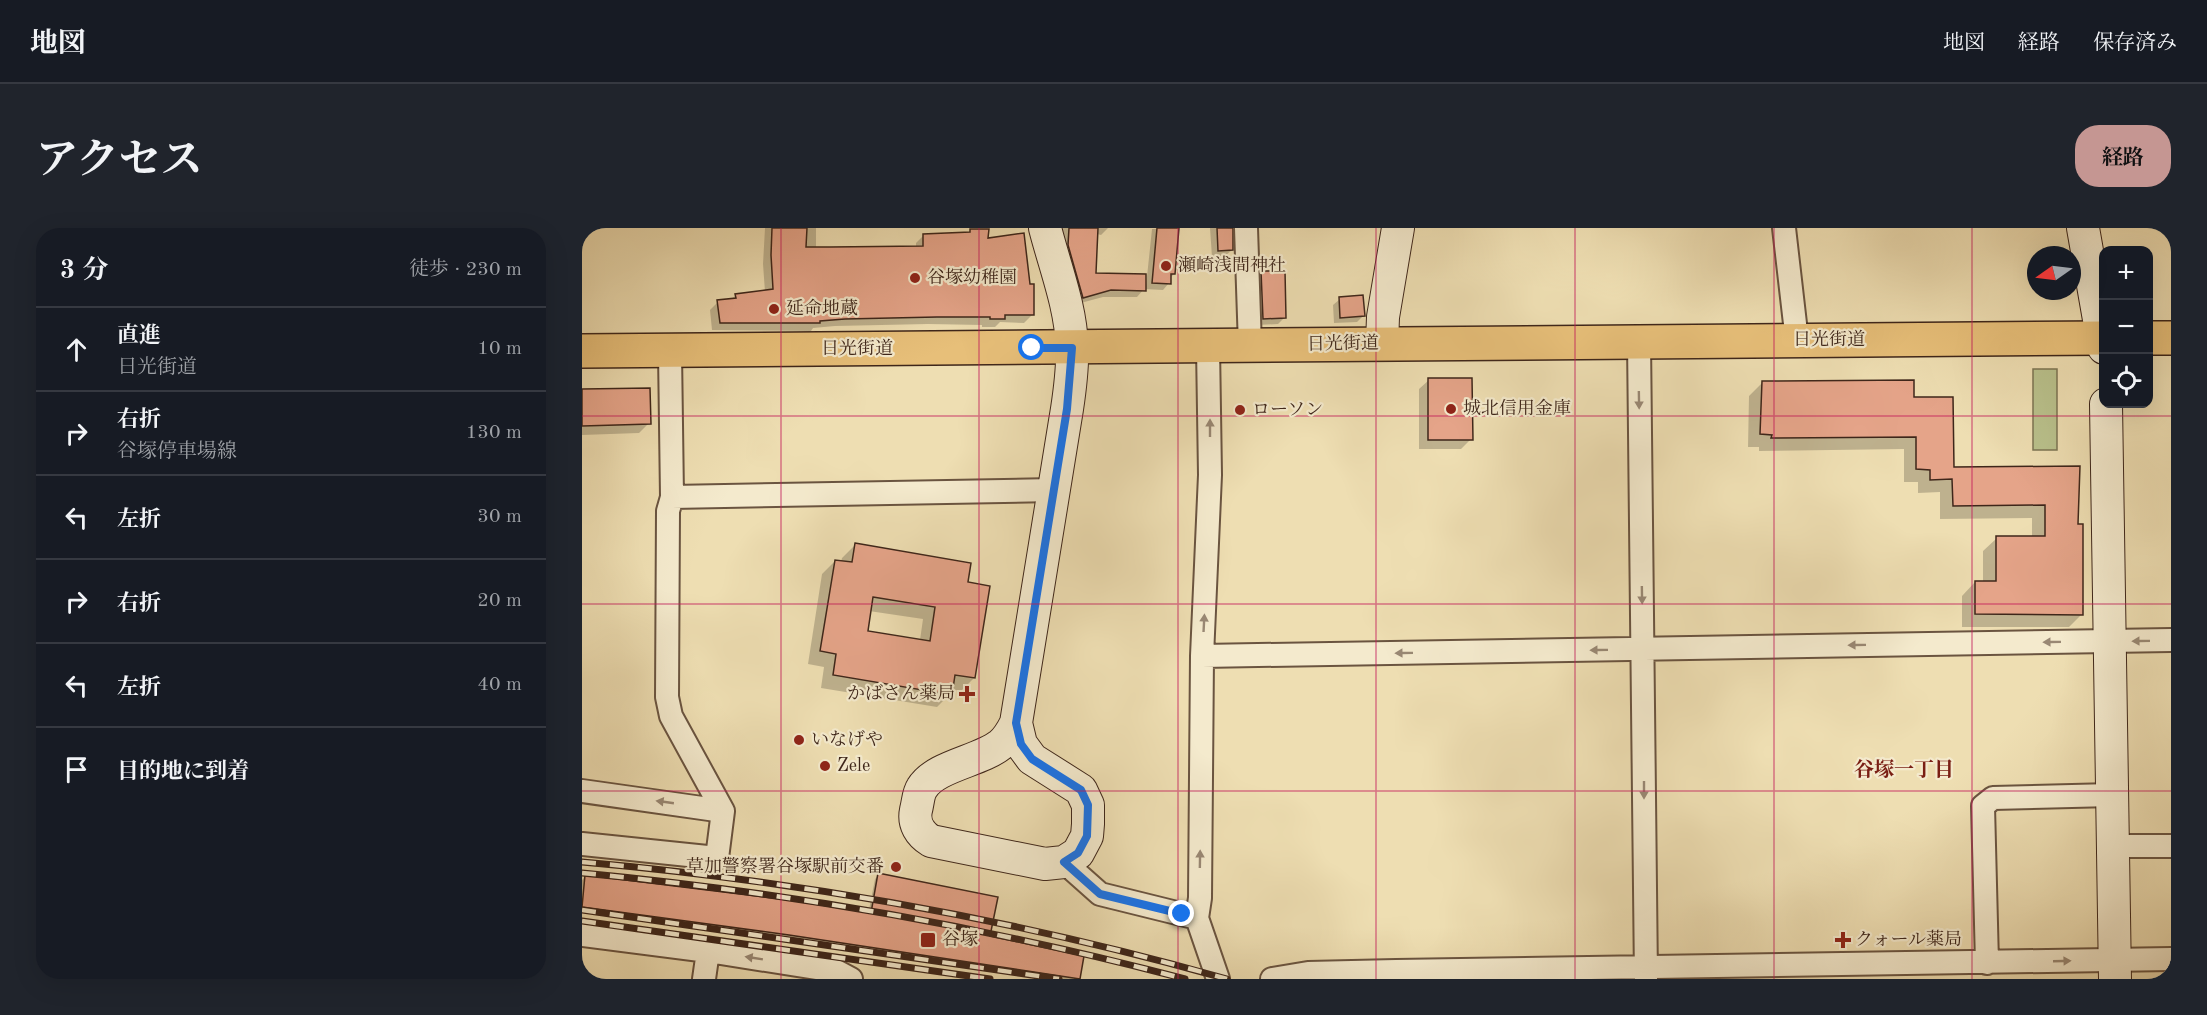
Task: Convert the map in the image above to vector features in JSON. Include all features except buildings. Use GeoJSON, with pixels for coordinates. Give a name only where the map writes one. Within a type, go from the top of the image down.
{"type":"FeatureCollection","features":[{"type":"Feature","properties":{"kind":"main road"},"geometry":{"type":"LineString","coordinates":[[2153,338],[2171,338]]}},
{"type":"Feature","properties":{"kind":"main road","name":"日光街道"},"geometry":{"type":"LineString","coordinates":[[582,351],[1208,347],[1639,341],[2099,341]]}},
{"type":"Feature","properties":{"kind":"street"},"geometry":{"type":"LineString","coordinates":[[1016,723],[1021,744],[1032,759],[1081,790],[1088,805],[1087,836],[1078,853],[1064,862],[1045,864],[931,841],[923,836],[917,827],[915,816],[921,790],[926,783],[999,746],[1009,736],[1016,723],[1068,402],[1072,348],[1069,320],[1045,228]]}},
{"type":"Feature","properties":{"kind":"street"},"geometry":{"type":"LineString","coordinates":[[1246,228],[1250,346]]}},
{"type":"Feature","properties":{"kind":"street"},"geometry":{"type":"LineString","coordinates":[[1382,344],[1383,317],[1398,228]]}},
{"type":"Feature","properties":{"kind":"street"},"geometry":{"type":"LineString","coordinates":[[1784,228],[1797,341]]}},
{"type":"Feature","properties":{"kind":"street"},"geometry":{"type":"LineString","coordinates":[[2084,228],[2099,317]]}},
{"type":"Feature","properties":{"kind":"street"},"geometry":{"type":"LineString","coordinates":[[1639,341],[1646,973]]}},
{"type":"Feature","properties":{"kind":"street"},"geometry":{"type":"LineString","coordinates":[[1208,347],[1210,475],[1202,656],[1200,898],[1197,918],[1218,979]]}},
{"type":"Feature","properties":{"kind":"street"},"geometry":{"type":"LineString","coordinates":[[582,844],[717,858],[723,811],[671,716],[667,697],[668,511],[672,496],[670,352]]}},
{"type":"Feature","properties":{"kind":"street"},"geometry":{"type":"LineString","coordinates":[[2106,408],[2115,969]]}},
{"type":"Feature","properties":{"kind":"street"},"geometry":{"type":"LineString","coordinates":[[672,496],[1054,490]]}},
{"type":"Feature","properties":{"kind":"street"},"geometry":{"type":"LineString","coordinates":[[1202,656],[2171,640]]}},
{"type":"Feature","properties":{"kind":"street"},"geometry":{"type":"LineString","coordinates":[[582,790],[723,811]]}},
{"type":"Feature","properties":{"kind":"street"},"geometry":{"type":"LineString","coordinates":[[1986,963],[1983,806],[1993,798],[2112,795]]}},
{"type":"Feature","properties":{"kind":"street"},"geometry":{"type":"LineString","coordinates":[[2113,846],[2171,846]]}},
{"type":"Feature","properties":{"kind":"street"},"geometry":{"type":"LineString","coordinates":[[1064,862],[1100,894],[1197,918]]}},
{"type":"Feature","properties":{"kind":"street"},"geometry":{"type":"LineString","coordinates":[[582,935],[708,951],[836,971],[851,979]]}},
{"type":"Feature","properties":{"kind":"street"},"geometry":{"type":"LineString","coordinates":[[704,979],[708,951]]}},
{"type":"Feature","properties":{"kind":"street"},"geometry":{"type":"LineString","coordinates":[[1272,979],[1308,973],[1646,973],[1986,963],[2115,969],[2171,959]]}},
{"type":"Feature","properties":{"kind":"green space"},"geometry":{"type":"Polygon","coordinates":[[[2033,369],[2057,369],[2057,450],[2033,450],[2033,369]]]}},
{"type":"Feature","properties":{"kind":"railway"},"geometry":{"type":"LineString","coordinates":[[582,862],[745,880],[908,906],[1069,938],[1227,979]]}},
{"type":"Feature","properties":{"kind":"railway"},"geometry":{"type":"LineString","coordinates":[[582,873],[734,890],[886,914],[1036,943],[1185,979]]}},
{"type":"Feature","properties":{"kind":"railway"},"geometry":{"type":"LineString","coordinates":[[582,910],[1059,979]]}},
{"type":"Feature","properties":{"kind":"railway"},"geometry":{"type":"LineString","coordinates":[[582,921],[990,979]]}},
{"type":"Feature","properties":{"kind":"place","name":"瀬崎浅間神社"},"geometry":{"type":"Point","coordinates":[1166,266]}},
{"type":"Feature","properties":{"kind":"place","name":"谷塚幼稚園"},"geometry":{"type":"Point","coordinates":[915,278]}},
{"type":"Feature","properties":{"kind":"place","name":"延命地蔵"},"geometry":{"type":"Point","coordinates":[774,309]}},
{"type":"Feature","properties":{"kind":"place","name":"城北信用金庫"},"geometry":{"type":"Point","coordinates":[1451,409]}},
{"type":"Feature","properties":{"kind":"place","name":"ローソン"},"geometry":{"type":"Point","coordinates":[1240,410]}},
{"type":"Feature","properties":{"kind":"place","name":"かばさん薬局"},"geometry":{"type":"Point","coordinates":[967,694]}},
{"type":"Feature","properties":{"kind":"place","name":"いなげや"},"geometry":{"type":"Point","coordinates":[799,740]}},
{"type":"Feature","properties":{"kind":"place","name":"Zele"},"geometry":{"type":"Point","coordinates":[825,766]}},
{"type":"Feature","properties":{"kind":"place","name":"草加警察署谷塚駅前交番"},"geometry":{"type":"Point","coordinates":[896,867]}},
{"type":"Feature","properties":{"kind":"place","name":"谷塚"},"geometry":{"type":"Point","coordinates":[928,940]}},
{"type":"Feature","properties":{"kind":"place","name":"クォール薬局"},"geometry":{"type":"Point","coordinates":[1843,940]}},
{"type":"Feature","properties":{"kind":"district","name":"谷塚一丁目"},"geometry":{"type":"Point","coordinates":[1904,771]}},
{"type":"Feature","properties":{"kind":"route"},"geometry":{"type":"LineString","coordinates":[[1032,348],[1072,348],[1067,409],[1016,723],[1021,744],[1032,759],[1081,790],[1088,805],[1087,836],[1078,853],[1064,862],[1100,894],[1182,914]]}}]}
